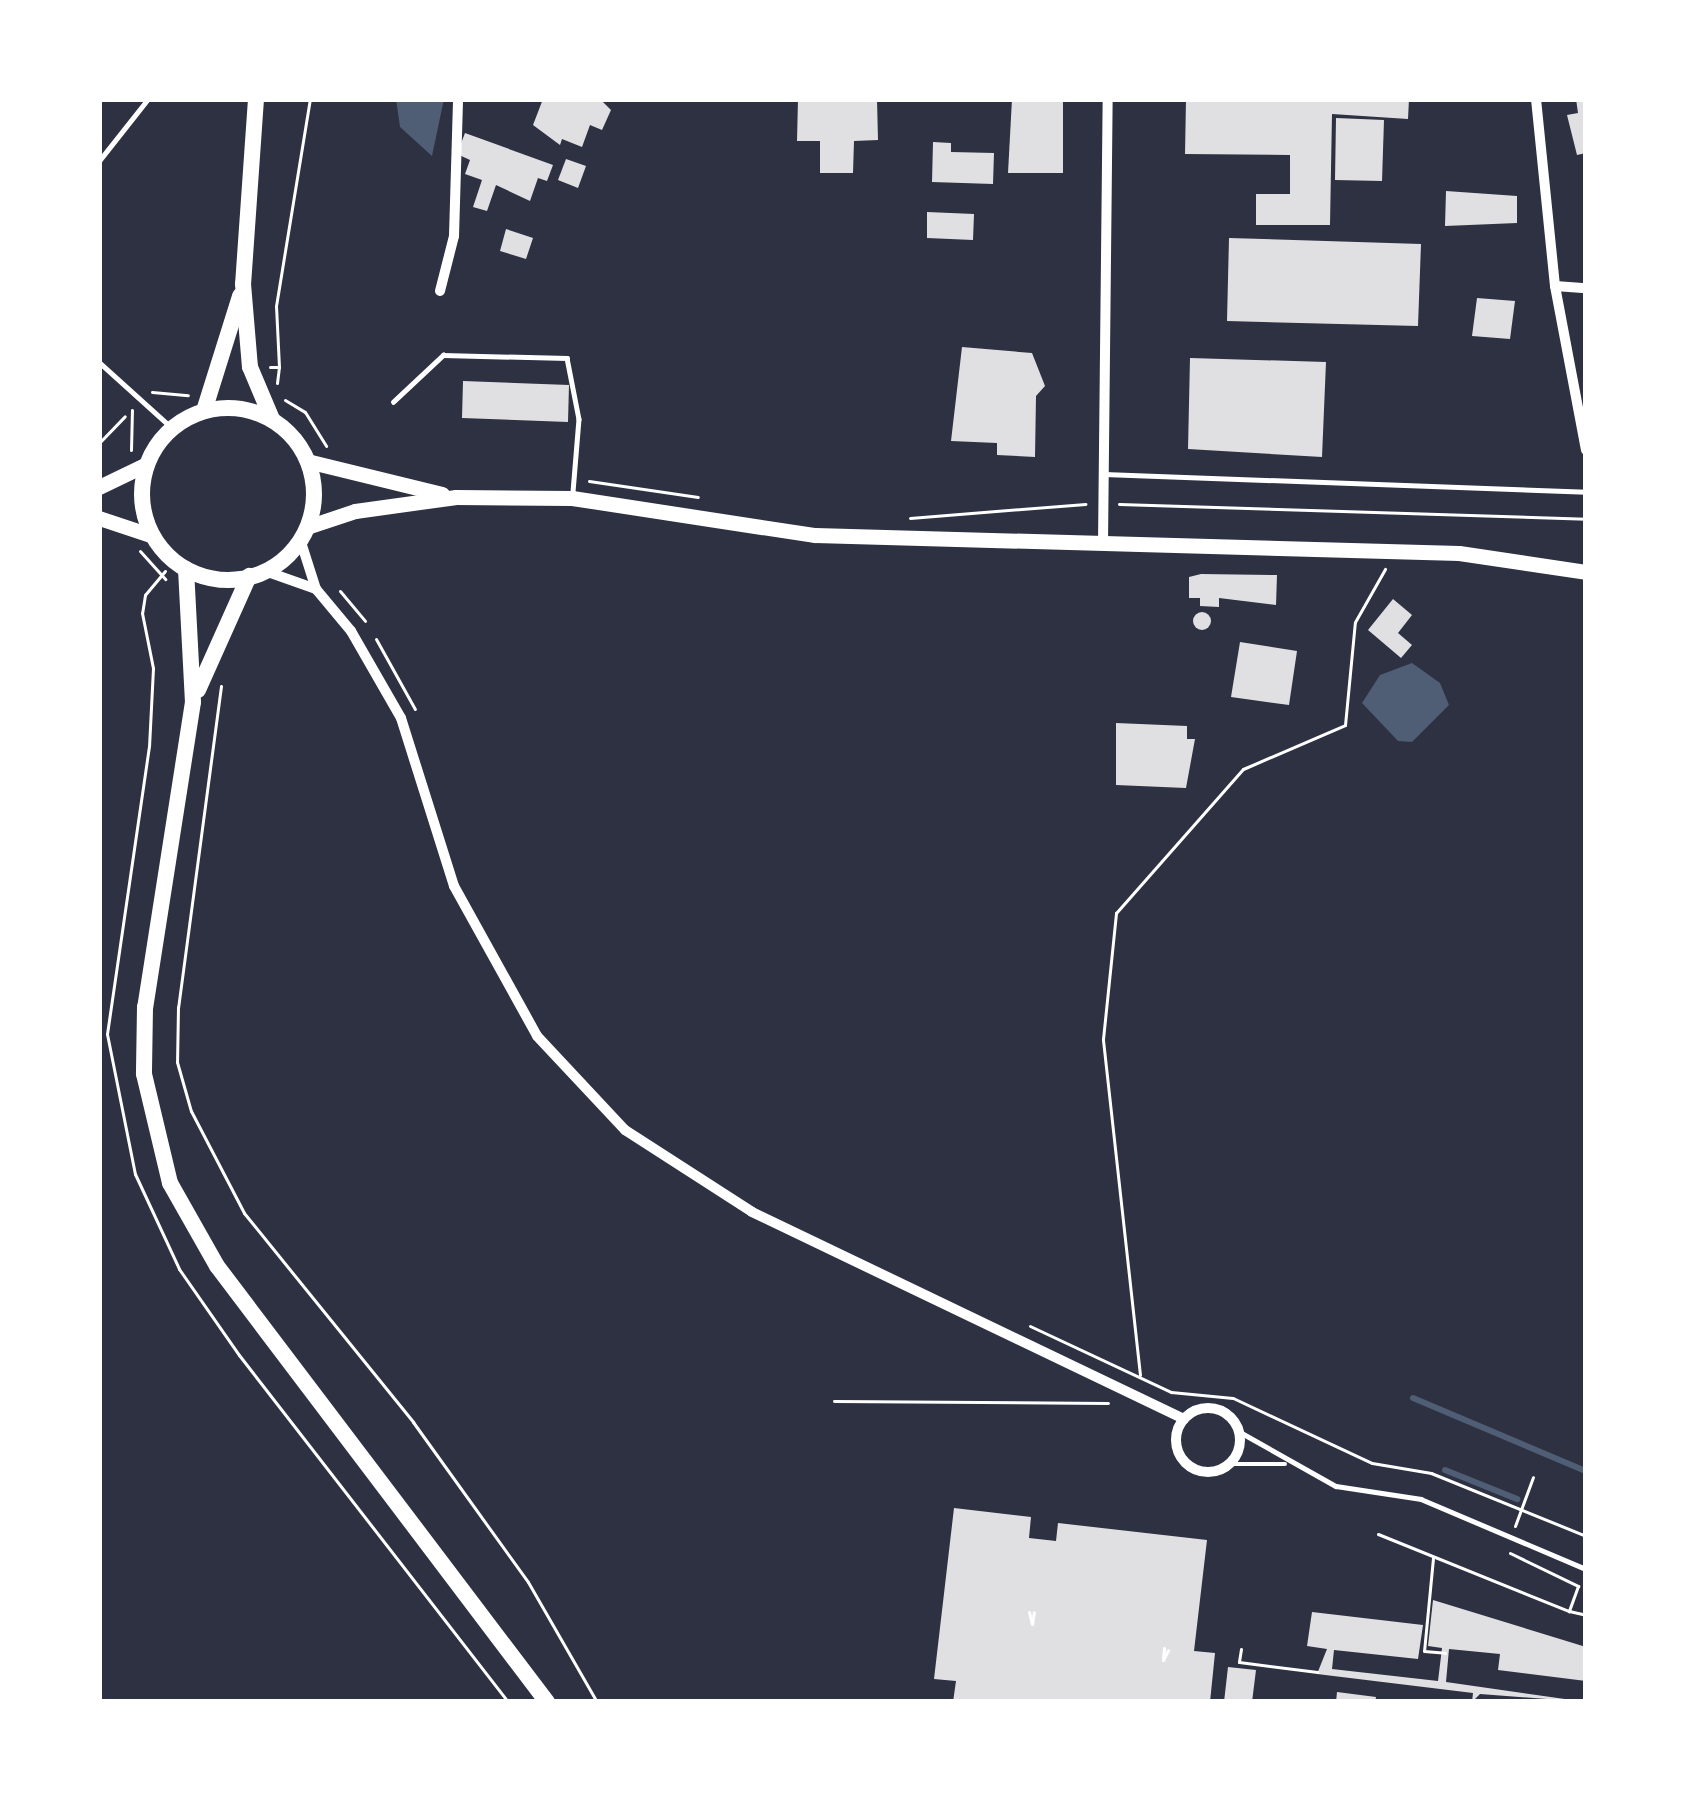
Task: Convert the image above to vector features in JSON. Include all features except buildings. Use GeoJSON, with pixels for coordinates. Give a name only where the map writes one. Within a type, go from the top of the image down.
{"type":"FeatureCollection","features":[{"type":"Feature","properties":{"kind":"main road"},"geometry":{"type":"LineString","coordinates":[[256,99],[243,284],[250,367],[272,420],[307,461],[314,494],[303,533]]}},
{"type":"Feature","properties":{"kind":"main road"},"geometry":{"type":"LineString","coordinates":[[204,411],[243,284]]}},
{"type":"Feature","properties":{"kind":"main road"},"geometry":{"type":"LineString","coordinates":[[99,488],[147,464],[172,428],[204,411],[232,408],[272,420]]}},
{"type":"Feature","properties":{"kind":"main road"},"geometry":{"type":"LineString","coordinates":[[307,461],[456,497]]}},
{"type":"Feature","properties":{"kind":"main road"},"geometry":{"type":"LineString","coordinates":[[147,464],[143,508],[153,536],[181,566],[193,702],[145,1007],[144,1074],[170,1183],[217,1266],[547,1702]]}},
{"type":"Feature","properties":{"kind":"main road"},"geometry":{"type":"LineString","coordinates":[[193,702],[257,574],[303,533],[355,511],[456,497],[572,498],[797,533],[1395,551],[1586,572]]}},
{"type":"Feature","properties":{"kind":"main road"},"geometry":{"type":"LineString","coordinates":[[99,518],[153,536]]}},
{"type":"Feature","properties":{"kind":"main road"},"geometry":{"type":"LineString","coordinates":[[181,566],[257,574]]}},
{"type":"Feature","properties":{"kind":"street"},"geometry":{"type":"LineString","coordinates":[[440,291],[454,236],[458,99]]}},
{"type":"Feature","properties":{"kind":"street"},"geometry":{"type":"LineString","coordinates":[[1103,544],[1108,99]]}},
{"type":"Feature","properties":{"kind":"street"},"geometry":{"type":"LineString","coordinates":[[1536,99],[1555,286],[1586,450]]}},
{"type":"Feature","properties":{"kind":"street"},"geometry":{"type":"LineString","coordinates":[[1555,286],[1586,288]]}},
{"type":"Feature","properties":{"kind":"street"},"geometry":{"type":"LineString","coordinates":[[303,533],[316,589],[351,631],[401,718],[454,886],[538,1036],[577,1084],[625,1130],[752,1212],[1184,1418],[1217,1409],[1240,1432],[1230,1464],[1203,1472],[1184,1461],[1176,1441],[1184,1418]]}},
{"type":"Feature","properties":{"kind":"street"},"geometry":{"type":"LineString","coordinates":[[257,574],[316,589]]}},
{"type":"Feature","properties":{"kind":"lane"},"geometry":{"type":"LineString","coordinates":[[99,161],[148,99]]}},
{"type":"Feature","properties":{"kind":"lane"},"geometry":{"type":"LineString","coordinates":[[392,402],[443,356],[566,358],[577,384],[572,498]]}},
{"type":"Feature","properties":{"kind":"lane"},"geometry":{"type":"LineString","coordinates":[[99,362],[172,428]]}},
{"type":"Feature","properties":{"kind":"lane"},"geometry":{"type":"LineString","coordinates":[[1104,474],[1586,492]]}},
{"type":"Feature","properties":{"kind":"lane"},"geometry":{"type":"LineString","coordinates":[[1240,1432],[1288,1464],[1360,1494],[1420,1499],[1586,1569]]}},
{"type":"Feature","properties":{"kind":"lane"},"geometry":{"type":"LineString","coordinates":[[1230,1464],[1288,1464]]}},
{"type":"Feature","properties":{"kind":"path"},"geometry":{"type":"LineString","coordinates":[[310,99],[276,306],[276,393],[304,412],[329,451]]}},
{"type":"Feature","properties":{"kind":"path"},"geometry":{"type":"LineString","coordinates":[[250,367],[279,367]]}},
{"type":"Feature","properties":{"kind":"path"},"geometry":{"type":"LineString","coordinates":[[99,443],[155,388],[194,392]]}},
{"type":"Feature","properties":{"kind":"path"},"geometry":{"type":"LineString","coordinates":[[123,460],[133,445],[126,415]]}},
{"type":"Feature","properties":{"kind":"path"},"geometry":{"type":"LineString","coordinates":[[575,479],[716,501]]}},
{"type":"Feature","properties":{"kind":"path"},"geometry":{"type":"LineString","coordinates":[[906,518],[1104,503],[1586,519]]}},
{"type":"Feature","properties":{"kind":"path"},"geometry":{"type":"LineString","coordinates":[[135,545],[173,592]]}},
{"type":"Feature","properties":{"kind":"path"},"geometry":{"type":"LineString","coordinates":[[834,1401],[1097,1403],[1130,1390],[1140,1377],[1103,1039],[1116,913],[1243,769],[1345,725],[1355,622],[1395,551]]}},
{"type":"Feature","properties":{"kind":"path"},"geometry":{"type":"LineString","coordinates":[[181,566],[160,575],[142,613],[153,668],[149,746],[106,1034],[135,1174],[179,1269],[228,1340],[508,1702]]}},
{"type":"Feature","properties":{"kind":"path"},"geometry":{"type":"LineString","coordinates":[[316,589],[327,576],[360,613],[421,727]]}},
{"type":"Feature","properties":{"kind":"path"},"geometry":{"type":"LineString","coordinates":[[221,676],[223,712],[178,1007],[177,1062],[191,1111],[244,1214],[464,1493],[528,1582],[597,1702]]}},
{"type":"Feature","properties":{"kind":"path"},"geometry":{"type":"LineString","coordinates":[[1014,1319],[1171,1392],[1233,1398],[1372,1463],[1431,1473],[1586,1536]]}},
{"type":"Feature","properties":{"kind":"path"},"geometry":{"type":"LineString","coordinates":[[1378,1534],[1569,1611]]}},
{"type":"Feature","properties":{"kind":"path"},"geometry":{"type":"LineString","coordinates":[[1433,1556],[1424,1652],[1445,1653]]}},
{"type":"Feature","properties":{"kind":"path"},"geometry":{"type":"LineString","coordinates":[[1241,1649],[1239,1662],[1317,1672]]}},
{"type":"Feature","properties":{"kind":"water"},"geometry":{"type":"Polygon","coordinates":[[[396,99],[444,99],[432,156],[400,127],[396,99]]]}},
{"type":"Feature","properties":{"kind":"water"},"geometry":{"type":"Polygon","coordinates":[[[1412,663],[1440,683],[1449,705],[1412,742],[1398,741],[1362,703],[1380,675],[1412,663]]]}},
{"type":"Feature","properties":{"kind":"waterway"},"geometry":{"type":"LineString","coordinates":[[1413,1398],[1586,1471]]}},
{"type":"Feature","properties":{"kind":"waterway"},"geometry":{"type":"LineString","coordinates":[[1445,1470],[1517,1499]]}}]}
